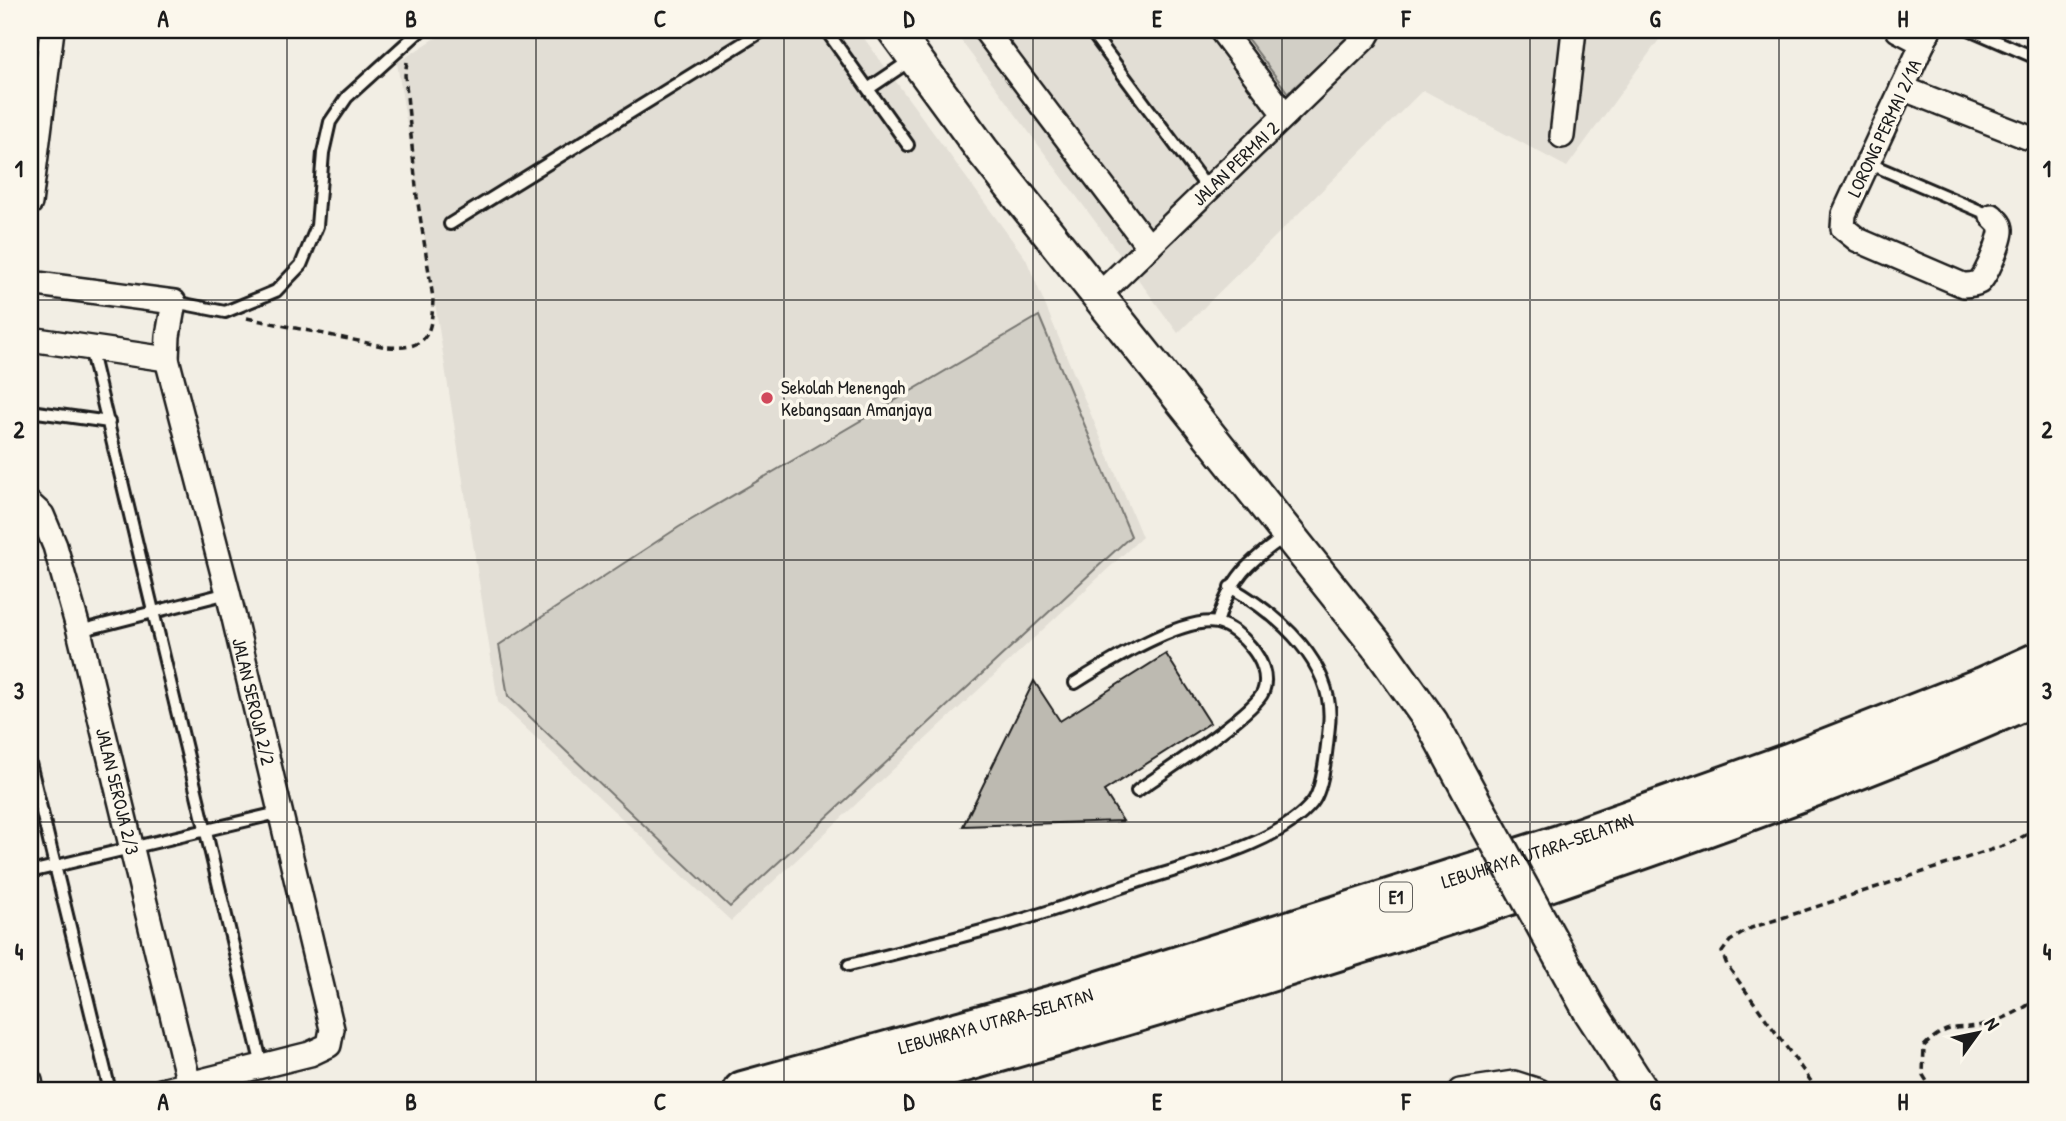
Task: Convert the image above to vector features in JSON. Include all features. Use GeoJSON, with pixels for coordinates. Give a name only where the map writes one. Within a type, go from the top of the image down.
{"type":"FeatureCollection","features":[{"type":"Feature","properties":{"kind":"highway","name":"LEBUHRAYA UTARA–SELATAN"},"geometry":{"type":"LineString","coordinates":[[743,1091],[1068,1001],[1562,844],[1789,764],[2036,663]]}},
{"type":"Feature","properties":{"kind":"highway","name":"LEBUHRAYA UTARA–SELATAN"},"geometry":{"type":"LineString","coordinates":[[862,1091],[1268,975],[1474,908],[1751,812],[2036,695]]}},
{"type":"Feature","properties":{"kind":"main road"},"geometry":{"type":"LineString","coordinates":[[894,30],[982,150],[1403,680],[1432,723],[1590,1011],[1642,1091]]}},
{"type":"Feature","properties":{"kind":"street"},"geometry":{"type":"LineString","coordinates":[[985,30],[1149,247]]}},
{"type":"Feature","properties":{"kind":"street"},"geometry":{"type":"LineString","coordinates":[[1222,30],[1285,115]]}},
{"type":"Feature","properties":{"kind":"street","name":"JALAN PERMAI 2"},"geometry":{"type":"LineString","coordinates":[[1098,296],[1366,37],[1370,30]]}},
{"type":"Feature","properties":{"kind":"street"},"geometry":{"type":"LineString","coordinates":[[1562,136],[1574,30]]}},
{"type":"Feature","properties":{"kind":"street"},"geometry":{"type":"LineString","coordinates":[[1898,30],[1926,36]]}},
{"type":"Feature","properties":{"kind":"street","name":"LORONG PERMAI 2/1A"},"geometry":{"type":"LineString","coordinates":[[1926,36],[1844,215],[1843,228],[1858,240],[1962,285],[1971,285],[1979,282],[1985,275],[2001,232],[1998,221],[1992,216]]}},
{"type":"Feature","properties":{"kind":"street"},"geometry":{"type":"LineString","coordinates":[[30,203],[44,41]]}},
{"type":"Feature","properties":{"kind":"street"},"geometry":{"type":"LineString","coordinates":[[1902,88],[2026,137]]}},
{"type":"Feature","properties":{"kind":"street"},"geometry":{"type":"LineString","coordinates":[[30,283],[174,302]]}},
{"type":"Feature","properties":{"kind":"street","name":"JALAN SEROJA 2/2"},"geometry":{"type":"LineString","coordinates":[[174,302],[167,359],[282,812],[332,1029],[329,1045],[310,1054],[262,1066]]}},
{"type":"Feature","properties":{"kind":"street"},"geometry":{"type":"LineString","coordinates":[[30,339],[167,359]]}},
{"type":"Feature","properties":{"kind":"street","name":"JALAN SEROJA 2/3"},"geometry":{"type":"LineString","coordinates":[[30,504],[42,515],[55,546],[79,631],[189,1084]]}},
{"type":"Feature","properties":{"kind":"street"},"geometry":{"type":"LineString","coordinates":[[161,1091],[262,1066]]}},
{"type":"Feature","properties":{"kind":"street"},"geometry":{"type":"LineString","coordinates":[[30,1081],[32,1091]]}},
{"type":"Feature","properties":{"kind":"street"},"geometry":{"type":"LineString","coordinates":[[1462,1091],[1514,1083],[1539,1091]]}},
{"type":"Feature","properties":{"kind":"lane"},"geometry":{"type":"LineString","coordinates":[[450,224],[764,30]]}},
{"type":"Feature","properties":{"kind":"lane"},"geometry":{"type":"LineString","coordinates":[[826,30],[908,145]]}},
{"type":"Feature","properties":{"kind":"lane"},"geometry":{"type":"LineString","coordinates":[[1090,30],[1208,189]]}},
{"type":"Feature","properties":{"kind":"lane"},"geometry":{"type":"LineString","coordinates":[[1971,30],[2036,58]]}},
{"type":"Feature","properties":{"kind":"lane"},"geometry":{"type":"LineString","coordinates":[[174,302],[225,312],[276,291],[301,265],[317,226],[323,153],[330,122],[347,97],[416,33]]}},
{"type":"Feature","properties":{"kind":"lane"},"geometry":{"type":"LineString","coordinates":[[868,89],[913,59]]}},
{"type":"Feature","properties":{"kind":"lane"},"geometry":{"type":"LineString","coordinates":[[1868,163],[1992,216]]}},
{"type":"Feature","properties":{"kind":"lane"},"geometry":{"type":"LineString","coordinates":[[90,348],[262,1066]]}},
{"type":"Feature","properties":{"kind":"lane"},"geometry":{"type":"LineString","coordinates":[[30,411],[109,422]]}},
{"type":"Feature","properties":{"kind":"lane"},"geometry":{"type":"LineString","coordinates":[[1217,623],[1224,599],[1242,570],[1260,553],[1289,534]]}},
{"type":"Feature","properties":{"kind":"lane"},"geometry":{"type":"LineString","coordinates":[[849,965],[1006,925],[1229,852],[1287,827],[1305,811],[1315,800],[1324,764],[1331,708],[1319,669],[1290,631],[1258,603],[1230,587]]}},
{"type":"Feature","properties":{"kind":"lane"},"geometry":{"type":"LineString","coordinates":[[79,631],[228,593]]}},
{"type":"Feature","properties":{"kind":"lane"},"geometry":{"type":"LineString","coordinates":[[1075,683],[1126,652],[1169,632],[1201,624],[1217,623],[1243,637],[1256,654],[1265,674],[1263,693],[1219,733],[1137,791]]}},
{"type":"Feature","properties":{"kind":"lane"},"geometry":{"type":"LineString","coordinates":[[30,763],[110,1091]]}},
{"type":"Feature","properties":{"kind":"lane"},"geometry":{"type":"LineString","coordinates":[[30,872],[282,812]]}},
{"type":"Feature","properties":{"kind":"path"},"geometry":{"type":"LineString","coordinates":[[225,312],[286,328],[387,347],[403,349],[417,346],[425,338],[433,318],[433,298],[417,197],[405,75],[416,33]]}},
{"type":"Feature","properties":{"kind":"path"},"geometry":{"type":"LineString","coordinates":[[1818,1091],[1727,965],[1723,952],[1730,941],[1751,928],[2006,845],[2036,831]]}},
{"type":"Feature","properties":{"kind":"path"},"geometry":{"type":"LineString","coordinates":[[1933,1091],[1923,1075],[1924,1046],[1934,1036],[1954,1026],[1984,1025],[2036,1000]]}},
{"type":"Feature","properties":{"kind":"shaded area","name":"Sekolah Menengah Kebangsaan Amanjaya"},"geometry":{"type":"Polygon","coordinates":[[[448,30],[858,30],[1026,259],[1142,537],[731,921],[498,702],[397,63],[448,30]]]}},
{"type":"Feature","properties":{"kind":"shaded area"},"geometry":{"type":"Polygon","coordinates":[[[953,30],[1666,30],[1567,167],[1423,90],[1178,333],[953,30]]]}},
{"type":"Feature","properties":{"kind":"shaded area"},"geometry":{"type":"Polygon","coordinates":[[[1241,30],[1358,30],[1288,93],[1241,30]]]}},
{"type":"Feature","properties":{"kind":"shaded area"},"geometry":{"type":"Polygon","coordinates":[[[1039,316],[1131,536],[730,907],[508,696],[499,645],[679,527],[1039,316]]]}},
{"type":"Feature","properties":{"kind":"building"},"geometry":{"type":"Polygon","coordinates":[[[1166,654],[1210,723],[1104,791],[1123,821],[963,826],[1034,681],[1060,721],[1166,654]]]}},
{"type":"Feature","properties":{"kind":"place","name":"Sekolah Menengah Kebangsaan Amanjaya"},"geometry":{"type":"Point","coordinates":[767,398]}}]}
